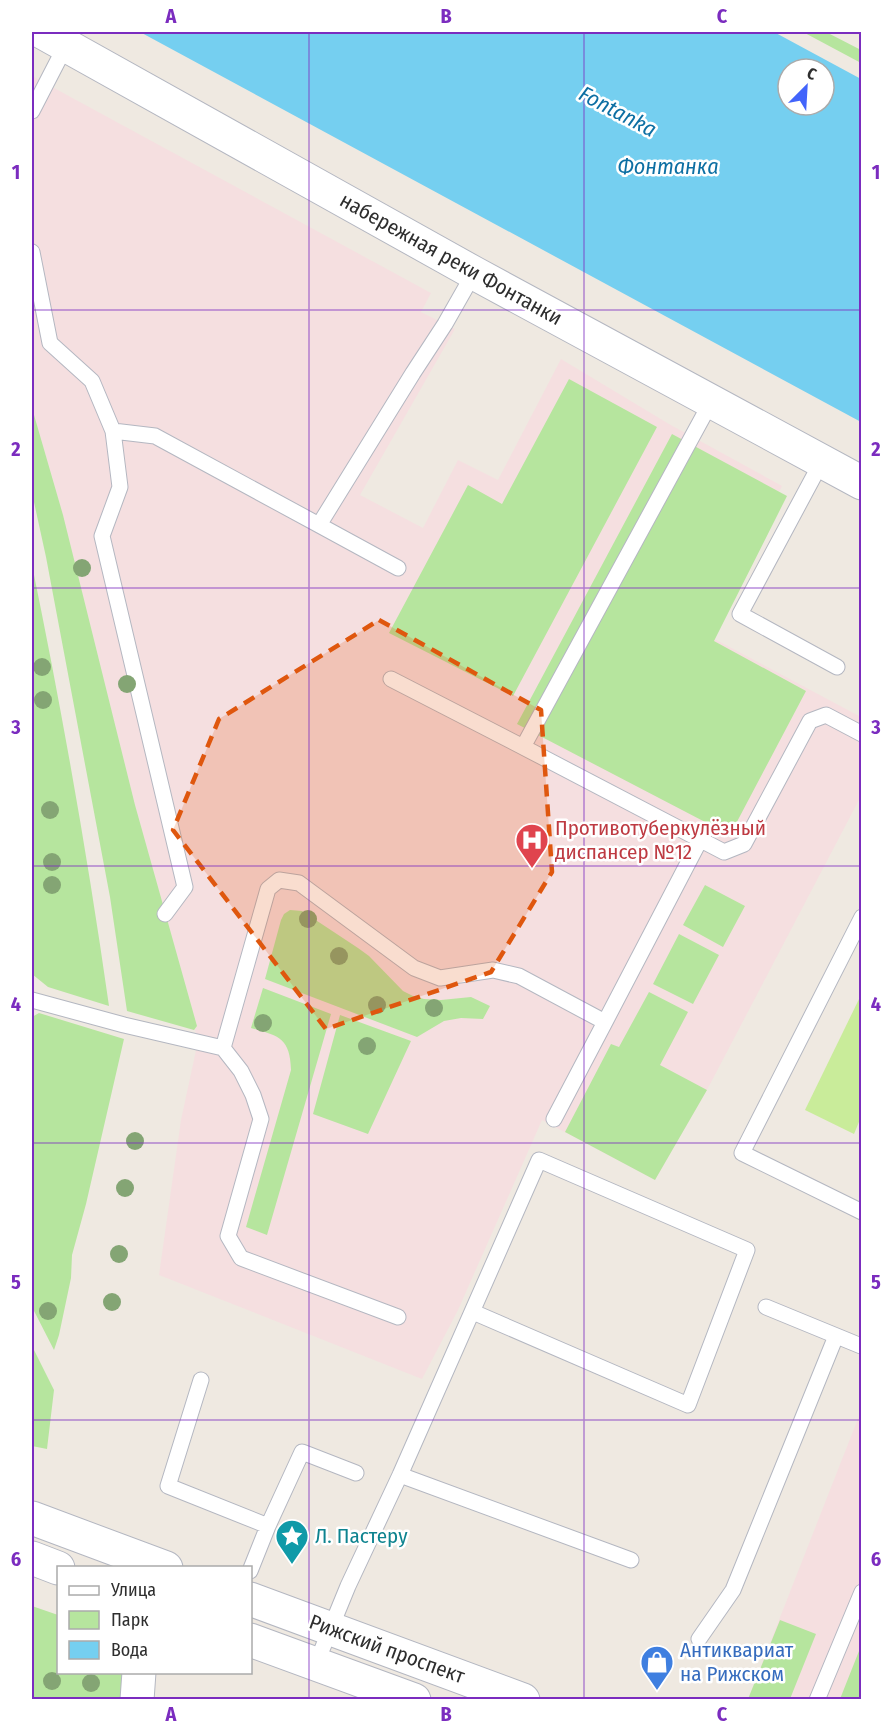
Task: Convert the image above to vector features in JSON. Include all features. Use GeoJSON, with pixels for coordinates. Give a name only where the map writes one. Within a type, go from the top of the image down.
{"type":"FeatureCollection","features":[{"type":"Feature","properties":{"kind":"street","name":"набережная реки Фонтанки"},"geometry":{"type":"LineString","coordinates":[[54,38],[474,273],[861,483]]}},
{"type":"Feature","properties":{"kind":"street"},"geometry":{"type":"LineString","coordinates":[[32,1518],[157,1566]]}},
{"type":"Feature","properties":{"kind":"street"},"geometry":{"type":"LineString","coordinates":[[32,1558],[57,1568]]}},
{"type":"Feature","properties":{"kind":"street","name":"Рижский проспект"},"geometry":{"type":"LineString","coordinates":[[252,1600],[523,1700]]}},
{"type":"Feature","properties":{"kind":"street","name":"Рижский проспект"},"geometry":{"type":"LineString","coordinates":[[252,1641],[414,1700]]}},
{"type":"Feature","properties":{"kind":"street"},"geometry":{"type":"LineString","coordinates":[[137,1700],[139,1674]]}},
{"type":"Feature","properties":{"kind":"lane"},"geometry":{"type":"LineString","coordinates":[[32,111],[54,38]]}},
{"type":"Feature","properties":{"kind":"lane"},"geometry":{"type":"LineString","coordinates":[[32,252],[50,343],[92,381],[113,431],[120,487],[102,536],[185,887],[165,914]]}},
{"type":"Feature","properties":{"kind":"lane"},"geometry":{"type":"LineString","coordinates":[[319,525],[412,373],[445,324],[474,273]]}},
{"type":"Feature","properties":{"kind":"lane"},"geometry":{"type":"LineString","coordinates":[[523,747],[711,402]]}},
{"type":"Feature","properties":{"kind":"lane"},"geometry":{"type":"LineString","coordinates":[[113,431],[155,436],[398,568]]}},
{"type":"Feature","properties":{"kind":"lane"},"geometry":{"type":"LineString","coordinates":[[822,461],[740,614],[837,668]]}},
{"type":"Feature","properties":{"kind":"lane"},"geometry":{"type":"LineString","coordinates":[[391,679],[724,852],[744,844],[810,721],[826,715],[861,734]]}},
{"type":"Feature","properties":{"kind":"lane"},"geometry":{"type":"LineString","coordinates":[[554,1119],[700,840]]}},
{"type":"Feature","properties":{"kind":"lane"},"geometry":{"type":"LineString","coordinates":[[223,1048],[268,889],[279,880],[299,883],[414,968],[440,978],[493,970],[519,976],[605,1022]]}},
{"type":"Feature","properties":{"kind":"lane"},"geometry":{"type":"LineString","coordinates":[[861,917],[742,1153],[861,1212]]}},
{"type":"Feature","properties":{"kind":"lane"},"geometry":{"type":"LineString","coordinates":[[32,1000],[124,1025],[223,1048],[241,1071],[254,1095],[261,1119],[228,1236],[240,1258],[398,1317]]}},
{"type":"Feature","properties":{"kind":"lane"},"geometry":{"type":"LineString","coordinates":[[316,1664],[348,1586],[400,1475],[539,1160],[747,1250],[688,1405],[473,1312]]}},
{"type":"Feature","properties":{"kind":"lane"},"geometry":{"type":"LineString","coordinates":[[766,1307],[861,1347]]}},
{"type":"Feature","properties":{"kind":"lane"},"geometry":{"type":"LineString","coordinates":[[699,1639],[733,1590],[836,1336]]}},
{"type":"Feature","properties":{"kind":"lane"},"geometry":{"type":"LineString","coordinates":[[201,1380],[168,1486],[268,1526]]}},
{"type":"Feature","properties":{"kind":"lane"},"geometry":{"type":"LineString","coordinates":[[252,1566],[302,1452],[356,1473]]}},
{"type":"Feature","properties":{"kind":"lane"},"geometry":{"type":"LineString","coordinates":[[400,1475],[631,1560]]}},
{"type":"Feature","properties":{"kind":"lane"},"geometry":{"type":"LineString","coordinates":[[817,1700],[861,1592]]}},
{"type":"Feature","properties":{"kind":"highlighted area"},"geometry":{"type":"Polygon","coordinates":[[[379,620],[541,710],[552,872],[491,972],[326,1029],[173,830],[219,719],[379,620]]]}},
{"type":"Feature","properties":{"kind":"shaded area"},"geometry":{"type":"Polygon","coordinates":[[[32,76],[431,293],[421,312],[455,329],[360,495],[423,528],[458,460],[498,480],[561,359],[669,424],[782,486],[707,635],[861,717],[861,796],[707,1090],[655,1180],[542,1120],[458,1310],[422,1379],[159,1275],[181,1120],[198,1041],[195,1030],[197,1026],[135,805],[63,515],[32,408],[32,76]]]}},
{"type":"Feature","properties":{"kind":"shaded area"},"geometry":{"type":"Polygon","coordinates":[[[861,1411],[861,1699],[748,1700],[768,1648],[861,1411]]]}},
{"type":"Feature","properties":{"kind":"green space"},"geometry":{"type":"Polygon","coordinates":[[[803,32],[826,32],[861,50],[861,63],[803,32]]]}},
{"type":"Feature","properties":{"kind":"green space"},"geometry":{"type":"Polygon","coordinates":[[[569,379],[657,427],[513,696],[389,633],[468,485],[502,504],[569,379]]]}},
{"type":"Feature","properties":{"kind":"green space"},"geometry":{"type":"Polygon","coordinates":[[[32,408],[63,515],[135,805],[197,1026],[194,1030],[127,1011],[110,897],[32,493],[32,408]]]}},
{"type":"Feature","properties":{"kind":"green space"},"geometry":{"type":"Polygon","coordinates":[[[672,434],[787,496],[714,641],[806,691],[730,835],[517,724],[672,434]]]}},
{"type":"Feature","properties":{"kind":"green space"},"geometry":{"type":"Polygon","coordinates":[[[32,565],[74,785],[109,1006],[48,987],[32,974],[32,565]]]}},
{"type":"Feature","properties":{"kind":"green space"},"geometry":{"type":"Polygon","coordinates":[[[705,885],[745,906],[723,947],[683,925],[705,885]]]}},
{"type":"Feature","properties":{"kind":"green space"},"geometry":{"type":"Polygon","coordinates":[[[290,910],[302,911],[358,948],[369,956],[403,991],[413,996],[441,1000],[471,997],[490,1006],[483,1019],[461,1018],[444,1021],[417,1037],[265,979],[281,920],[290,910]]]}},
{"type":"Feature","properties":{"kind":"green space"},"geometry":{"type":"Polygon","coordinates":[[[679,934],[719,955],[693,1004],[653,984],[679,934]]]}},
{"type":"Feature","properties":{"kind":"green space"},"geometry":{"type":"Polygon","coordinates":[[[263,988],[331,1014],[267,1235],[246,1227],[291,1070],[288,1051],[281,1040],[269,1033],[251,1028],[263,988]]]}},
{"type":"Feature","properties":{"kind":"green space"},"geometry":{"type":"Polygon","coordinates":[[[649,992],[688,1012],[660,1065],[707,1090],[655,1180],[565,1132],[611,1044],[619,1047],[649,992]]]}},
{"type":"Feature","properties":{"kind":"green space"},"geometry":{"type":"Polygon","coordinates":[[[861,995],[861,1117],[854,1134],[805,1110],[861,995]]]}},
{"type":"Feature","properties":{"kind":"green space"},"geometry":{"type":"Polygon","coordinates":[[[39,1013],[124,1039],[72,1255],[71,1278],[54,1350],[32,1307],[32,1017],[39,1013]]]}},
{"type":"Feature","properties":{"kind":"green space"},"geometry":{"type":"Polygon","coordinates":[[[340,1015],[411,1041],[368,1134],[313,1114],[340,1015]]]}},
{"type":"Feature","properties":{"kind":"green space"},"geometry":{"type":"Polygon","coordinates":[[[32,1346],[54,1390],[47,1449],[32,1446],[32,1346]]]}},
{"type":"Feature","properties":{"kind":"green space"},"geometry":{"type":"Polygon","coordinates":[[[32,1606],[57,1615],[57,1674],[122,1674],[121,1699],[32,1699],[32,1606]]]}},
{"type":"Feature","properties":{"kind":"green space"},"geometry":{"type":"Polygon","coordinates":[[[780,1620],[816,1634],[790,1699],[748,1699],[780,1620]]]}},
{"type":"Feature","properties":{"kind":"green space"},"geometry":{"type":"Polygon","coordinates":[[[861,1646],[861,1699],[840,1699],[861,1646]]]}},
{"type":"Feature","properties":{"kind":"water","name":"Фонтанка"},"geometry":{"type":"Polygon","coordinates":[[[140,32],[774,32],[820,57],[776,57],[776,117],[836,117],[836,65],[861,79],[861,422],[140,32]]]}},
{"type":"Feature","properties":{"kind":"place","name":"Противотуберкулёзный диспансер №12"},"geometry":{"type":"Point","coordinates":[532,869]}},
{"type":"Feature","properties":{"kind":"place","name":"Л. Пастеру"},"geometry":{"type":"Point","coordinates":[292,1565]}},
{"type":"Feature","properties":{"kind":"place","name":"Антиквариат на Рижском"},"geometry":{"type":"Point","coordinates":[657,1691]}},
{"type":"Feature","properties":{"kind":"water label","name":"Fontanka"},"geometry":{"type":"Point","coordinates":[618,111]}}]}
